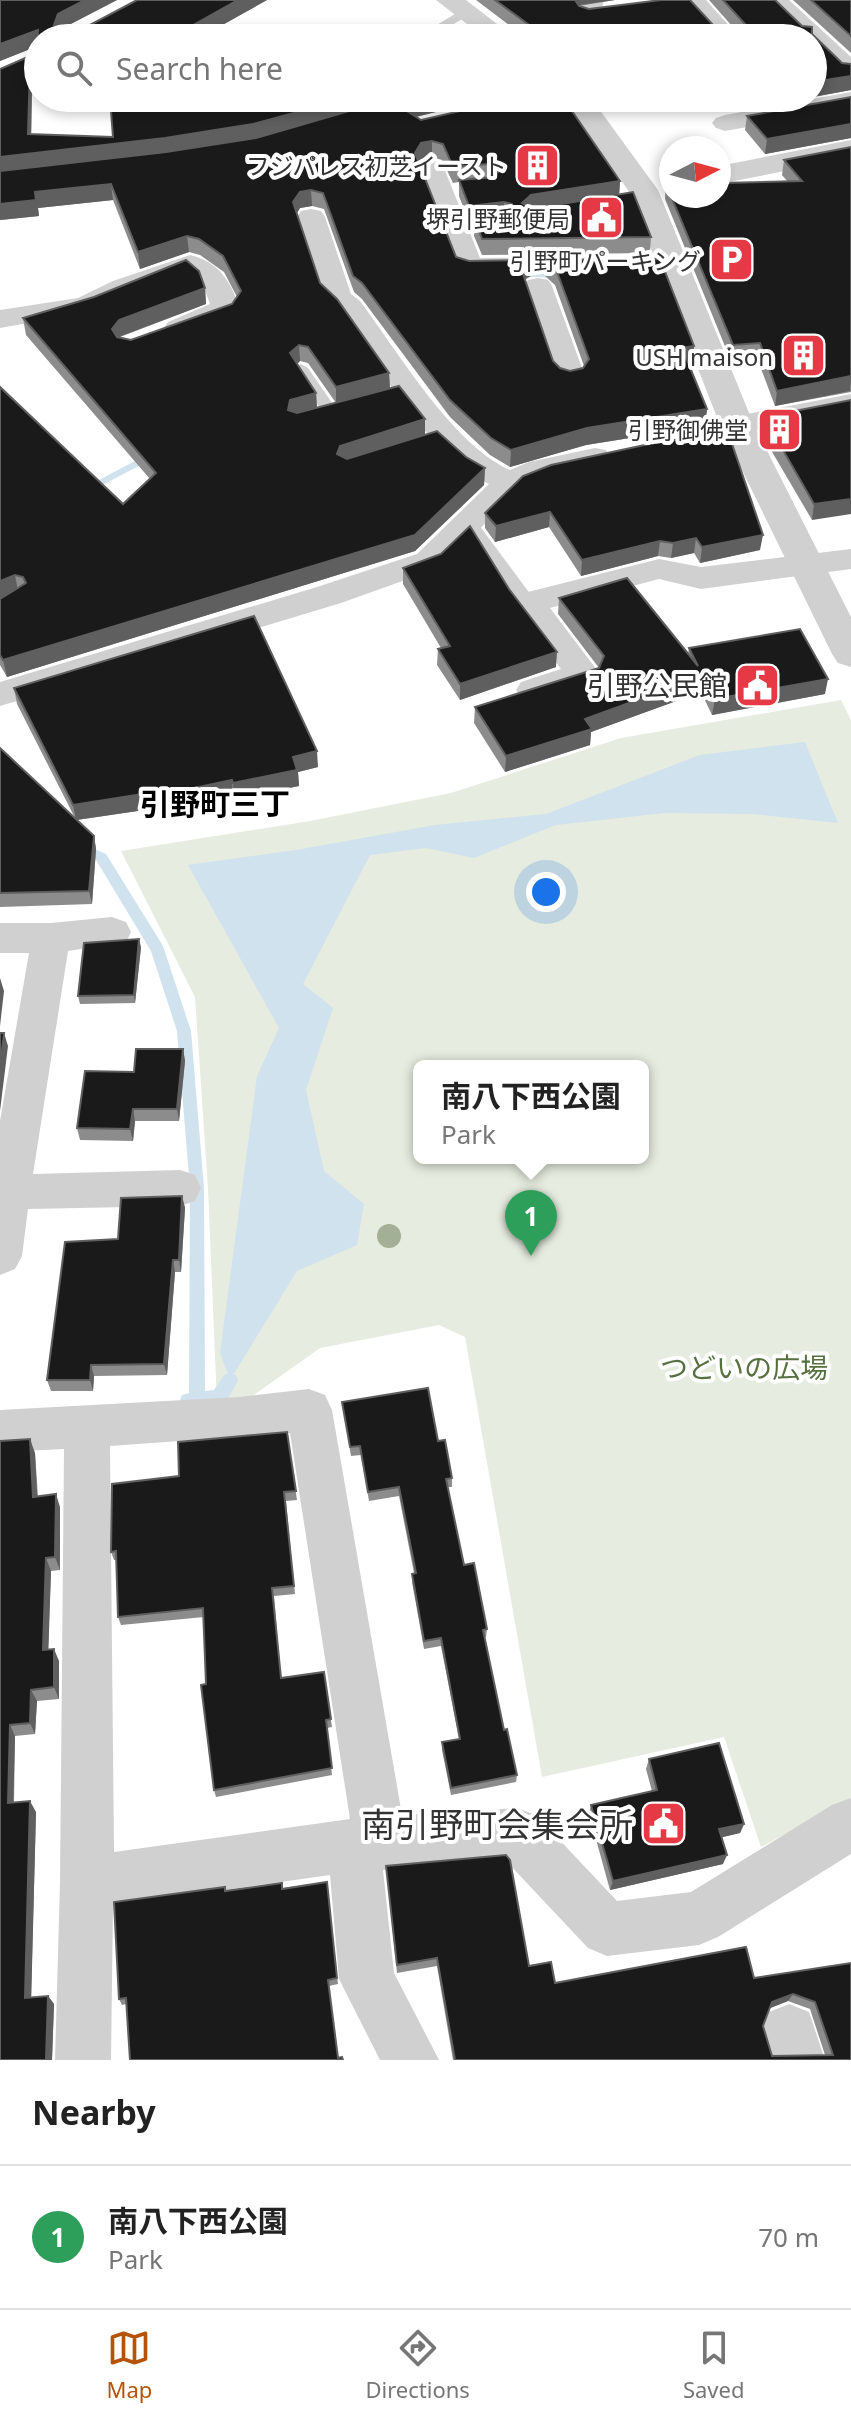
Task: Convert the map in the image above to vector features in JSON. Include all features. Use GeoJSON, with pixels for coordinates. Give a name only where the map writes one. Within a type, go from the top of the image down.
{"type":"FeatureCollection","features":[{"type":"Feature","properties":{"kind":"street"},"geometry":{"type":"LineString","coordinates":[[663,4],[693,0],[715,24]]}},
{"type":"Feature","properties":{"kind":"street"},"geometry":{"type":"LineString","coordinates":[[775,0],[801,24]]}},
{"type":"Feature","properties":{"kind":"street"},"geometry":{"type":"LineString","coordinates":[[457,6],[482,24]]}},
{"type":"Feature","properties":{"kind":"street"},"geometry":{"type":"LineString","coordinates":[[590,7],[618,10]]}},
{"type":"Feature","properties":{"kind":"street"},"geometry":{"type":"LineString","coordinates":[[827,48],[851,70]]}},
{"type":"Feature","properties":{"kind":"street"},"geometry":{"type":"LineString","coordinates":[[827,102],[851,100]]}},
{"type":"Feature","properties":{"kind":"street"},"geometry":{"type":"LineString","coordinates":[[587,112],[647,194],[664,274],[729,432],[806,565],[851,654]]}},
{"type":"Feature","properties":{"kind":"street"},"geometry":{"type":"LineString","coordinates":[[725,123],[764,112]]}},
{"type":"Feature","properties":{"kind":"street"},"geometry":{"type":"LineString","coordinates":[[800,112],[821,138]]}},
{"type":"Feature","properties":{"kind":"street"},"geometry":{"type":"LineString","coordinates":[[731,173],[851,149]]}},
{"type":"Feature","properties":{"kind":"street"},"geometry":{"type":"LineString","coordinates":[[441,183],[462,230],[469,266],[619,275],[538,286],[498,285]]}},
{"type":"Feature","properties":{"kind":"street"},"geometry":{"type":"LineString","coordinates":[[311,217],[338,298],[350,307],[438,439],[479,468],[510,482]]}},
{"type":"Feature","properties":{"kind":"street"},"geometry":{"type":"LineString","coordinates":[[0,319],[85,305],[123,287],[190,263],[203,269],[220,285],[225,308],[222,312],[147,340]]}},
{"type":"Feature","properties":{"kind":"street"},"geometry":{"type":"LineString","coordinates":[[538,286],[570,376]]}},
{"type":"Feature","properties":{"kind":"street"},"geometry":{"type":"LineString","coordinates":[[729,432],[851,403]]}},
{"type":"Feature","properties":{"kind":"street"},"geometry":{"type":"LineString","coordinates":[[0,694],[329,595],[428,561],[510,482],[540,469],[624,451]]}},
{"type":"Feature","properties":{"kind":"street"},"geometry":{"type":"LineString","coordinates":[[502,699],[583,674],[528,603],[659,569],[701,578],[851,559]]}},
{"type":"Feature","properties":{"kind":"street"},"geometry":{"type":"LineString","coordinates":[[0,938],[51,938],[112,932]]}},
{"type":"Feature","properties":{"kind":"street"},"geometry":{"type":"LineString","coordinates":[[0,1256],[4,1192],[51,938]]}},
{"type":"Feature","properties":{"kind":"street"},"geometry":{"type":"LineString","coordinates":[[4,1192],[180,1188]]}},
{"type":"Feature","properties":{"kind":"street"},"geometry":{"type":"LineString","coordinates":[[0,1431],[239,1418],[309,1410],[367,1844],[367,1979],[411,2060]]}},
{"type":"Feature","properties":{"kind":"street"},"geometry":{"type":"LineString","coordinates":[[83,2060],[87,1883],[87,1427]]}},
{"type":"Feature","properties":{"kind":"street"},"geometry":{"type":"LineString","coordinates":[[87,1883],[367,1844],[517,1834],[607,1929],[699,1918],[851,1824]]}},
{"type":"Feature","properties":{"kind":"lane"},"geometry":{"type":"LineString","coordinates":[[443,24],[457,6]]}},
{"type":"Feature","properties":{"kind":"lane"},"geometry":{"type":"LineString","coordinates":[[301,368],[332,413]]}},
{"type":"Feature","properties":{"kind":"lane"},"geometry":{"type":"LineString","coordinates":[[467,521],[528,603]]}},
{"type":"Feature","properties":{"kind":"green space","name":"つどいの広場"},"geometry":{"type":"Polygon","coordinates":[[[841,700],[851,720],[851,1798],[761,1847],[724,1737],[542,1777],[465,1337],[439,1325],[320,1348],[247,1400],[217,1404],[208,1188],[195,997],[121,851],[310,821],[451,793],[621,738],[841,700]]]}},
{"type":"Feature","properties":{"kind":"water"},"geometry":{"type":"Polygon","coordinates":[[[805,742],[838,823],[753,814],[665,813],[556,825],[474,858],[426,848],[370,855],[303,984],[333,1008],[306,1090],[324,1171],[364,1204],[357,1245],[297,1271],[230,1380],[220,1353],[257,1076],[279,1028],[188,865],[296,850],[435,825],[546,814],[700,755],[805,742]]]}},
{"type":"Feature","properties":{"kind":"building"},"geometry":{"type":"Polygon","coordinates":[[[0,0],[85,0],[58,14],[54,24],[24,24],[24,35],[0,44],[0,0]]]}},
{"type":"Feature","properties":{"kind":"building"},"geometry":{"type":"Polygon","coordinates":[[[137,0],[238,0],[195,24],[92,24],[137,0]]]}},
{"type":"Feature","properties":{"kind":"building"},"geometry":{"type":"Polygon","coordinates":[[[495,0],[575,0],[579,6],[589,9],[661,0],[690,0],[712,24],[528,24],[495,0]]]}},
{"type":"Feature","properties":{"kind":"building"},"geometry":{"type":"Polygon","coordinates":[[[723,0],[775,0],[800,24],[745,24],[723,0]]]}},
{"type":"Feature","properties":{"kind":"building"},"geometry":{"type":"Polygon","coordinates":[[[811,0],[851,0],[851,36],[811,0]]]}},
{"type":"Feature","properties":{"kind":"building"},"geometry":{"type":"Polygon","coordinates":[[[827,48],[842,63],[851,64],[851,76],[827,80],[827,48]]]}},
{"type":"Feature","properties":{"kind":"building"},"geometry":{"type":"Polygon","coordinates":[[[24,59],[24,112],[29,112],[28,134],[113,137],[111,112],[297,112],[253,124],[165,138],[0,157],[0,69],[24,59]]]}},
{"type":"Feature","properties":{"kind":"building"},"geometry":{"type":"Polygon","coordinates":[[[851,97],[851,124],[767,139],[747,116],[769,112],[827,112],[827,101],[851,97]]]}},
{"type":"Feature","properties":{"kind":"building"},"geometry":{"type":"Polygon","coordinates":[[[346,112],[409,112],[421,120],[456,112],[573,112],[620,181],[531,195],[522,203],[532,209],[633,192],[651,237],[482,239],[475,219],[510,215],[512,204],[469,206],[459,180],[495,177],[499,170],[489,164],[453,167],[443,144],[432,141],[421,143],[415,153],[456,257],[469,261],[531,260],[526,262],[522,271],[553,361],[560,368],[570,371],[583,368],[589,359],[556,269],[545,260],[660,259],[694,346],[682,348],[707,409],[587,428],[511,450],[491,438],[450,400],[362,283],[353,276],[323,193],[311,190],[300,192],[293,202],[320,283],[337,299],[389,373],[336,387],[308,347],[299,345],[290,353],[316,393],[290,400],[288,410],[297,413],[399,386],[425,419],[340,446],[337,454],[347,459],[437,431],[466,457],[485,468],[415,535],[3,660],[0,655],[0,599],[26,583],[23,577],[15,575],[0,581],[0,387],[123,504],[156,473],[23,318],[94,297],[186,260],[199,271],[205,288],[119,320],[112,329],[117,337],[131,340],[232,304],[241,291],[223,256],[199,239],[187,236],[138,252],[111,184],[35,192],[36,200],[0,204],[0,171],[256,138],[346,112]]]}},
{"type":"Feature","properties":{"kind":"building"},"geometry":{"type":"Polygon","coordinates":[[[851,147],[851,376],[777,391],[760,343],[733,345],[676,208],[731,208],[731,183],[802,181],[784,160],[851,147]]]}},
{"type":"Feature","properties":{"kind":"building"},"geometry":{"type":"Polygon","coordinates":[[[851,400],[851,499],[814,504],[764,417],[851,400]]]}},
{"type":"Feature","properties":{"kind":"building"},"geometry":{"type":"Polygon","coordinates":[[[728,432],[763,535],[702,547],[696,538],[673,543],[660,541],[582,560],[550,512],[496,526],[485,513],[523,476],[551,465],[654,443],[728,432]]]}},
{"type":"Feature","properties":{"kind":"building"},"geometry":{"type":"Polygon","coordinates":[[[470,526],[509,589],[557,652],[460,684],[438,649],[450,646],[403,568],[441,554],[470,526]]]}},
{"type":"Feature","properties":{"kind":"building"},"geometry":{"type":"Polygon","coordinates":[[[627,578],[698,666],[689,648],[800,629],[828,679],[715,699],[703,676],[585,719],[592,729],[506,756],[475,707],[599,668],[604,656],[559,598],[627,578]]]}},
{"type":"Feature","properties":{"kind":"building"},"geometry":{"type":"Polygon","coordinates":[[[254,616],[317,751],[293,757],[297,770],[157,796],[156,792],[73,805],[14,688],[254,616]]]}},
{"type":"Feature","properties":{"kind":"building"},"geometry":{"type":"Polygon","coordinates":[[[0,748],[94,836],[89,891],[0,893],[0,748]]]}},
{"type":"Feature","properties":{"kind":"building"},"geometry":{"type":"Polygon","coordinates":[[[139,939],[134,995],[78,996],[84,943],[139,939]]]}},
{"type":"Feature","properties":{"kind":"building"},"geometry":{"type":"Polygon","coordinates":[[[0,1033],[4,1033],[0,1068],[0,1033]]]}},
{"type":"Feature","properties":{"kind":"building"},"geometry":{"type":"Polygon","coordinates":[[[136,1049],[183,1049],[177,1109],[133,1109],[130,1129],[77,1128],[85,1071],[134,1072],[136,1049]]]}},
{"type":"Feature","properties":{"kind":"building"},"geometry":{"type":"Polygon","coordinates":[[[182,1196],[179,1260],[173,1260],[164,1364],[91,1365],[90,1380],[47,1380],[65,1242],[118,1239],[121,1198],[182,1196]]]}},
{"type":"Feature","properties":{"kind":"building"},"geometry":{"type":"Polygon","coordinates":[[[428,1388],[438,1441],[445,1440],[452,1478],[446,1479],[464,1565],[474,1563],[487,1629],[483,1630],[517,1775],[451,1788],[442,1742],[460,1739],[441,1638],[424,1641],[412,1574],[416,1573],[399,1487],[368,1492],[360,1446],[350,1447],[342,1402],[428,1388]]]}},
{"type":"Feature","properties":{"kind":"building"},"geometry":{"type":"Polygon","coordinates":[[[287,1432],[296,1491],[284,1492],[294,1586],[272,1588],[281,1678],[324,1672],[331,1719],[326,1720],[332,1768],[214,1790],[201,1685],[206,1684],[203,1608],[118,1617],[116,1551],[111,1552],[112,1484],[179,1476],[178,1442],[287,1432]]]}},
{"type":"Feature","properties":{"kind":"building"},"geometry":{"type":"Polygon","coordinates":[[[30,1439],[33,1497],[56,1494],[55,1557],[46,1558],[43,1650],[54,1649],[54,1687],[31,1690],[30,1723],[10,1725],[8,1803],[30,1801],[25,1998],[48,1996],[46,2060],[0,2060],[0,1441],[30,1439]]]}},
{"type":"Feature","properties":{"kind":"building","name":"南引野町会集会所"},"geometry":{"type":"Polygon","coordinates":[[[719,1743],[744,1824],[719,1829],[727,1855],[613,1881],[591,1805],[657,1790],[649,1759],[719,1743]]]}},
{"type":"Feature","properties":{"kind":"building"},"geometry":{"type":"Polygon","coordinates":[[[506,1855],[510,1860],[529,1966],[551,1962],[555,1983],[746,1947],[754,1978],[851,1963],[851,2060],[455,2060],[437,1958],[397,1965],[386,1866],[506,1855]],[[793,1994],[772,2002],[763,2026],[772,2056],[833,2055],[815,2002],[793,1994]]]}},
{"type":"Feature","properties":{"kind":"building"},"geometry":{"type":"Polygon","coordinates":[[[327,1882],[337,1978],[328,1980],[338,2058],[342,2057],[343,2060],[130,2060],[126,1998],[119,1999],[114,1902],[225,1887],[225,1891],[282,1883],[282,1889],[327,1882]]]}},
{"type":"Feature","properties":{"kind":"waterway"},"geometry":{"type":"LineString","coordinates":[[513,274],[560,275]]}},
{"type":"Feature","properties":{"kind":"waterway"},"geometry":{"type":"LineString","coordinates":[[85,490],[152,455]]}},
{"type":"Feature","properties":{"kind":"waterway"},"geometry":{"type":"LineString","coordinates":[[79,847],[101,857],[158,950],[184,1031],[197,1188],[197,1399]]}},
{"type":"Feature","properties":{"kind":"waterway"},"geometry":{"type":"LineString","coordinates":[[197,1399],[218,1397],[230,1380]]}},
{"type":"Feature","properties":{"kind":"waterway"},"geometry":{"type":"LineString","coordinates":[[188,1400],[197,1399]]}},
{"type":"Feature","properties":{"kind":"place","name":"フジパレス初芝イースト"},"geometry":{"type":"Point","coordinates":[538,165]}},
{"type":"Feature","properties":{"kind":"place","name":"堺引野郵便局"},"geometry":{"type":"Point","coordinates":[601,218]}},
{"type":"Feature","properties":{"kind":"place","name":"引野町パーキング"},"geometry":{"type":"Point","coordinates":[732,260]}},
{"type":"Feature","properties":{"kind":"place","name":"USH maison"},"geometry":{"type":"Point","coordinates":[804,356]}},
{"type":"Feature","properties":{"kind":"place","name":"引野御佛堂"},"geometry":{"type":"Point","coordinates":[779,429]}},
{"type":"Feature","properties":{"kind":"place","name":"引野公民館"},"geometry":{"type":"Point","coordinates":[758,685]}},
{"type":"Feature","properties":{"kind":"place","name":"南八下西公園"},"geometry":{"type":"Point","coordinates":[531,1256]}},
{"type":"Feature","properties":{"kind":"place","name":"南引野町会集会所"},"geometry":{"type":"Point","coordinates":[664,1824]}},
{"type":"Feature","properties":{"kind":"district","name":"引野町三丁"},"geometry":{"type":"Point","coordinates":[215,803]}}]}
